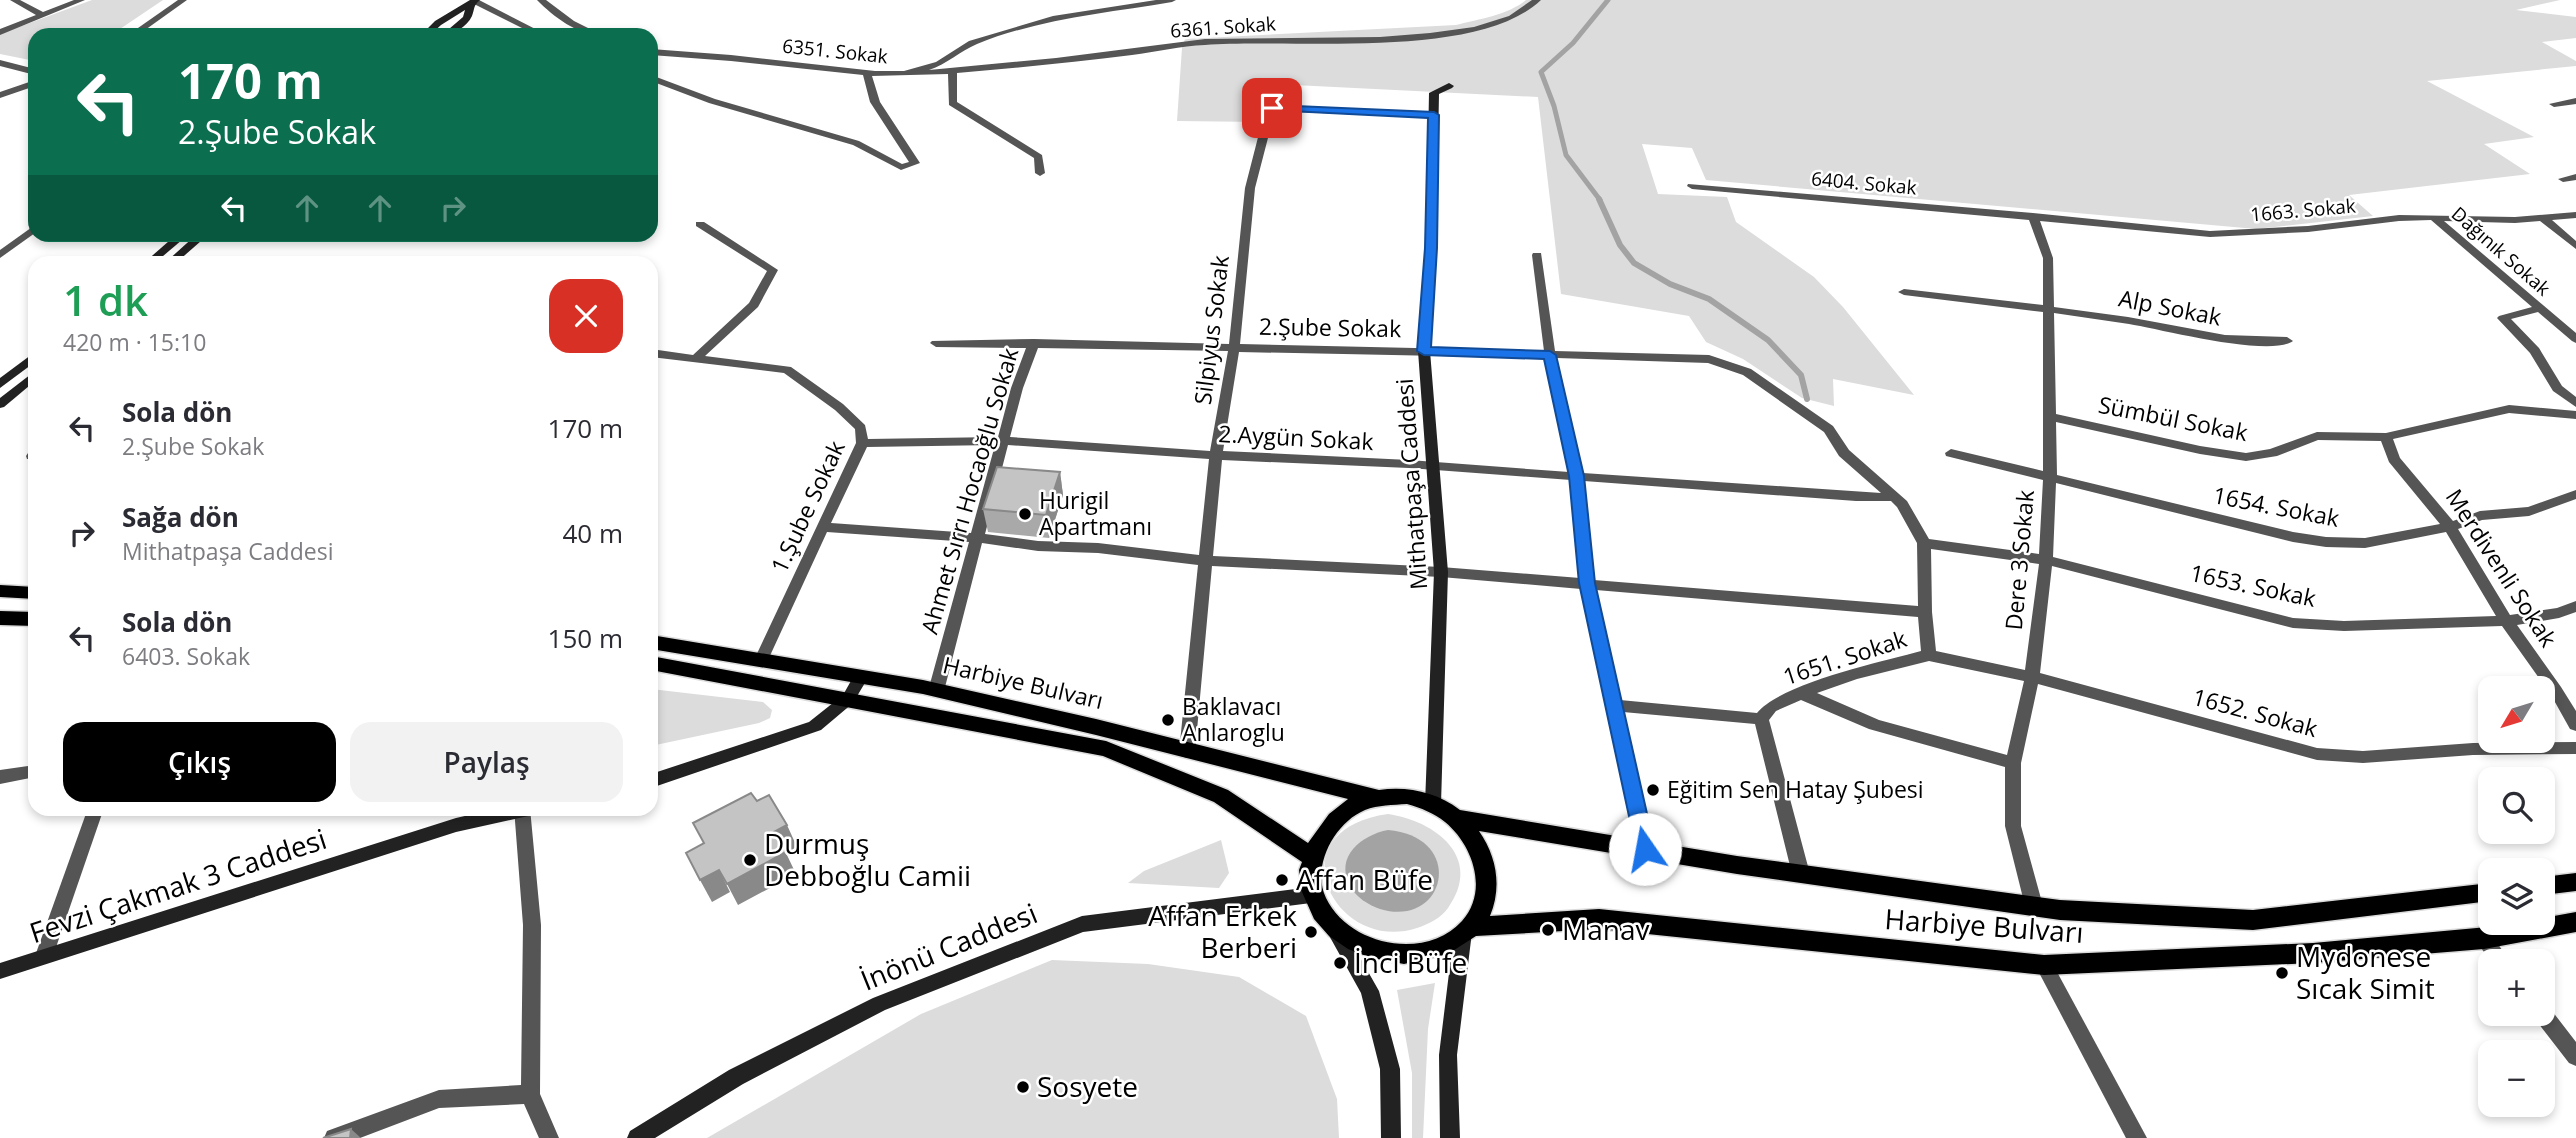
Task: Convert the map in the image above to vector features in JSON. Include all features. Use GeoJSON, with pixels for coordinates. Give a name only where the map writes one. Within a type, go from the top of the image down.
{"type":"FeatureCollection","features":[{"type":"Feature","properties":{"kind":"main road"},"geometry":{"type":"LineString","coordinates":[[434,28],[474,2]]}},
{"type":"Feature","properties":{"kind":"main road"},"geometry":{"type":"LineString","coordinates":[[455,28],[467,18],[474,2]]}},
{"type":"Feature","properties":{"kind":"main road","name":"Mithatpaşa Caddesi"},"geometry":{"type":"LineString","coordinates":[[1433,804],[1441,572],[1424,351],[1431,248],[1434,93],[1449,86]]}},
{"type":"Feature","properties":{"kind":"main road"},"geometry":{"type":"LineString","coordinates":[[157,256],[174,242]]}},
{"type":"Feature","properties":{"kind":"main road"},"geometry":{"type":"LineString","coordinates":[[178,256],[195,242]]}},
{"type":"Feature","properties":{"kind":"main road"},"geometry":{"type":"LineString","coordinates":[[0,384],[28,362]]}},
{"type":"Feature","properties":{"kind":"main road"},"geometry":{"type":"LineString","coordinates":[[0,404],[28,381]]}},
{"type":"Feature","properties":{"kind":"main road"},"geometry":{"type":"LineString","coordinates":[[0,590],[28,592]]}},
{"type":"Feature","properties":{"kind":"main road"},"geometry":{"type":"LineString","coordinates":[[0,618],[28,619]]}},
{"type":"Feature","properties":{"kind":"main road","name":"Harbiye Bulvarı"},"geometry":{"type":"LineString","coordinates":[[658,643],[936,691],[1096,727],[1378,798]]}},
{"type":"Feature","properties":{"kind":"main road","name":"Harbiye Bulvarı"},"geometry":{"type":"LineString","coordinates":[[658,664],[1106,749],[1221,796],[1312,857]]}},
{"type":"Feature","properties":{"kind":"main road"},"geometry":{"type":"LineString","coordinates":[[658,778],[815,726],[848,699],[861,676]]}},
{"type":"Feature","properties":{"kind":"main road","name":"Harbiye Bulvarı"},"geometry":{"type":"LineString","coordinates":[[1407,796],[1433,804],[1455,818],[1472,838],[1484,860],[1488,883],[1483,906],[1467,929],[1448,944],[1419,953],[1387,954],[1357,944],[1333,926],[1311,895],[1312,857],[1321,836],[1355,805],[1378,798],[1407,796]]}},
{"type":"Feature","properties":{"kind":"main road","name":"Fevzi Çakmak 3 Caddesi"},"geometry":{"type":"LineString","coordinates":[[0,971],[456,825],[495,816]]}},
{"type":"Feature","properties":{"kind":"main road","name":"Harbiye Bulvarı"},"geometry":{"type":"LineString","coordinates":[[1455,818],[1801,874],[2034,906],[2253,920],[2478,893]]}},
{"type":"Feature","properties":{"kind":"main road"},"geometry":{"type":"LineString","coordinates":[[2555,885],[2576,882]]}},
{"type":"Feature","properties":{"kind":"main road","name":"İnönü Caddesi"},"geometry":{"type":"LineString","coordinates":[[637,1138],[736,1077],[879,1004],[1082,923],[1311,895]]}},
{"type":"Feature","properties":{"kind":"main road","name":"Harbiye Bulvarı"},"geometry":{"type":"LineString","coordinates":[[1467,929],[1599,919],[2044,965],[2313,953],[2484,939],[2576,922]]}},
{"type":"Feature","properties":{"kind":"main road"},"geometry":{"type":"LineString","coordinates":[[1333,926],[1370,991],[1390,1069],[1391,1138]]}},
{"type":"Feature","properties":{"kind":"main road"},"geometry":{"type":"LineString","coordinates":[[1451,1138],[1448,1055],[1467,929]]}},
{"type":"Feature","properties":{"kind":"street"},"geometry":{"type":"LineString","coordinates":[[14,0],[42,15]]}},
{"type":"Feature","properties":{"kind":"street"},"geometry":{"type":"LineString","coordinates":[[0,32],[81,0]]}},
{"type":"Feature","properties":{"kind":"street"},"geometry":{"type":"LineString","coordinates":[[142,28],[183,0]]}},
{"type":"Feature","properties":{"kind":"street"},"geometry":{"type":"LineString","coordinates":[[541,0],[583,28]]}},
{"type":"Feature","properties":{"kind":"street","name":"6351. Sokak"},"geometry":{"type":"LineString","coordinates":[[658,53],[867,73],[904,74],[939,64],[972,43],[1056,18],[1172,0]]}},
{"type":"Feature","properties":{"kind":"street","name":"6361. Sokak"},"geometry":{"type":"LineString","coordinates":[[904,74],[953,71],[1203,42],[1336,42],[1432,35],[1504,20],[1530,8],[1537,0]]}},
{"type":"Feature","properties":{"kind":"street"},"geometry":{"type":"LineString","coordinates":[[474,2],[528,28]]}},
{"type":"Feature","properties":{"kind":"street"},"geometry":{"type":"LineString","coordinates":[[0,63],[28,70]]}},
{"type":"Feature","properties":{"kind":"street"},"geometry":{"type":"LineString","coordinates":[[953,71],[952,103],[1039,157],[1040,173]]}},
{"type":"Feature","properties":{"kind":"street"},"geometry":{"type":"LineString","coordinates":[[658,81],[712,102],[856,143],[901,167],[915,163],[875,102],[867,73]]}},
{"type":"Feature","properties":{"kind":"street"},"geometry":{"type":"LineString","coordinates":[[0,95],[28,85]]}},
{"type":"Feature","properties":{"kind":"street"},"geometry":{"type":"LineString","coordinates":[[2554,104],[2576,101]]}},
{"type":"Feature","properties":{"kind":"street","name":"Silpiyus Sokak"},"geometry":{"type":"LineString","coordinates":[[1187,752],[1216,455],[1234,348],[1250,188],[1272,108],[1434,115]]}},
{"type":"Feature","properties":{"kind":"street"},"geometry":{"type":"LineString","coordinates":[[2563,178],[2576,177]]}},
{"type":"Feature","properties":{"kind":"street","name":"6404. Sokak"},"geometry":{"type":"LineString","coordinates":[[1692,186],[2033,216]]}},
{"type":"Feature","properties":{"kind":"street","name":"1663. Sokak"},"geometry":{"type":"LineString","coordinates":[[2033,216],[2210,234],[2434,217],[2515,220],[2576,215]]}},
{"type":"Feature","properties":{"kind":"street","name":"Dere 3 Sokak"},"geometry":{"type":"LineString","coordinates":[[2033,216],[2048,258],[2046,309],[2051,416],[2050,476],[2046,560],[2032,677],[2013,763],[2013,826],[2034,906]]}},
{"type":"Feature","properties":{"kind":"street","name":"Dağınık Sokak"},"geometry":{"type":"LineString","coordinates":[[2434,217],[2576,339]]}},
{"type":"Feature","properties":{"kind":"street"},"geometry":{"type":"LineString","coordinates":[[2543,218],[2576,246]]}},
{"type":"Feature","properties":{"kind":"street"},"geometry":{"type":"LineString","coordinates":[[695,359],[754,304],[773,270],[700,224]]}},
{"type":"Feature","properties":{"kind":"street"},"geometry":{"type":"LineString","coordinates":[[0,255],[28,233]]}},
{"type":"Feature","properties":{"kind":"street"},"geometry":{"type":"LineString","coordinates":[[1536,254],[1550,355],[1577,476],[1587,583],[1645,849]]}},
{"type":"Feature","properties":{"kind":"street","name":"Alp Sokak"},"geometry":{"type":"LineString","coordinates":[[1904,292],[2132,321],[2221,340],[2259,344],[2287,341]]}},
{"type":"Feature","properties":{"kind":"street"},"geometry":{"type":"LineString","coordinates":[[2541,308],[2502,318],[2535,351],[2557,388],[2576,403]]}},
{"type":"Feature","properties":{"kind":"street","name":"2.Şube Sokak"},"geometry":{"type":"LineString","coordinates":[[936,343],[1424,351],[1709,359],[1747,372],[1829,429],[1844,453],[1896,497]]}},
{"type":"Feature","properties":{"kind":"street","name":"Ahmet Sırrı Hocaoğlu Sokak"},"geometry":{"type":"LineString","coordinates":[[936,691],[1017,388],[1034,343]]}},
{"type":"Feature","properties":{"kind":"street","name":"1.Şube Sokak"},"geometry":{"type":"LineString","coordinates":[[658,354],[787,370],[839,407],[861,428],[862,443],[761,660]]}},
{"type":"Feature","properties":{"kind":"street","name":"Sümbül Sokak"},"geometry":{"type":"LineString","coordinates":[[2051,416],[2200,450],[2246,457],[2272,453],[2317,436],[2386,437],[2509,409],[2576,415]]}},
{"type":"Feature","properties":{"kind":"street","name":"Merdivenli Sokak"},"geometry":{"type":"LineString","coordinates":[[2386,437],[2394,458],[2450,527],[2506,621],[2556,691],[2576,725]]}},
{"type":"Feature","properties":{"kind":"street","name":"2.Aygün Sokak"},"geometry":{"type":"LineString","coordinates":[[862,443],[1003,440],[1577,476],[1856,497],[1896,497]]}},
{"type":"Feature","properties":{"kind":"street","name":"1654. Sokak"},"geometry":{"type":"LineString","coordinates":[[1951,453],[2293,537],[2326,542],[2365,543],[2450,527],[2480,516],[2529,511],[2576,494]]}},
{"type":"Feature","properties":{"kind":"street"},"geometry":{"type":"LineString","coordinates":[[1896,497],[1924,543]]}},
{"type":"Feature","properties":{"kind":"street"},"geometry":{"type":"LineString","coordinates":[[821,527],[977,538],[1038,546],[1098,548],[1207,561],[1441,572],[1925,612]]}},
{"type":"Feature","properties":{"kind":"street","name":"1653. Sokak"},"geometry":{"type":"LineString","coordinates":[[1924,543],[2046,560],[2293,623],[2344,626],[2506,621],[2559,613],[2576,607]]}},
{"type":"Feature","properties":{"kind":"street","name":"1651. Sokak"},"geometry":{"type":"LineString","coordinates":[[1761,719],[1771,707],[1801,693],[1855,674],[1929,655],[1924,543]]}},
{"type":"Feature","properties":{"kind":"street","name":"1652. Sokak"},"geometry":{"type":"LineString","coordinates":[[1929,655],[2032,677],[2317,754],[2363,757],[2473,749],[2576,748]]}},
{"type":"Feature","properties":{"kind":"street"},"geometry":{"type":"LineString","coordinates":[[1801,693],[1875,725],[2013,763]]}},
{"type":"Feature","properties":{"kind":"street"},"geometry":{"type":"LineString","coordinates":[[1614,705],[1761,719],[1801,874]]}},
{"type":"Feature","properties":{"kind":"street"},"geometry":{"type":"LineString","coordinates":[[1,779],[28,773]]}},
{"type":"Feature","properties":{"kind":"street"},"geometry":{"type":"LineString","coordinates":[[44,956],[93,816]]}},
{"type":"Feature","properties":{"kind":"street"},"geometry":{"type":"LineString","coordinates":[[526,816],[532,925],[530,1094],[550,1138]]}},
{"type":"Feature","properties":{"kind":"street"},"geometry":{"type":"LineString","coordinates":[[2484,939],[2492,949]]}},
{"type":"Feature","properties":{"kind":"street"},"geometry":{"type":"LineString","coordinates":[[2044,965],[2137,1138]]}},
{"type":"Feature","properties":{"kind":"street"},"geometry":{"type":"LineString","coordinates":[[2552,1026],[2576,1057]]}},
{"type":"Feature","properties":{"kind":"street"},"geometry":{"type":"LineString","coordinates":[[334,1138],[439,1099],[530,1094]]}},
{"type":"Feature","properties":{"kind":"shaded area"},"geometry":{"type":"Polygon","coordinates":[[[92,0],[163,0],[121,28],[28,28],[28,60],[0,54],[0,34],[92,0]]]}},
{"type":"Feature","properties":{"kind":"shaded area"},"geometry":{"type":"Polygon","coordinates":[[[1526,0],[2560,0],[2516,10],[2576,17],[2576,38],[2542,42],[2576,61],[2576,66],[2427,81],[2534,137],[2484,144],[2530,174],[2349,195],[2373,216],[2256,229],[1706,180],[1692,148],[1642,144],[1658,194],[1727,197],[1736,222],[1814,277],[1843,307],[1914,395],[1833,379],[1834,406],[1802,398],[1743,359],[1706,342],[1689,316],[1561,294],[1538,97],[1274,84],[1261,122],[1177,121],[1182,48],[1185,39],[1456,25],[1502,13],[1526,0]]]}},
{"type":"Feature","properties":{"kind":"shaded area"},"geometry":{"type":"Polygon","coordinates":[[[658,690],[763,702],[772,710],[770,718],[759,723],[658,745],[658,690]]]}},
{"type":"Feature","properties":{"kind":"shaded area"},"geometry":{"type":"Polygon","coordinates":[[[1388,814],[1406,818],[1438,834],[1450,845],[1461,873],[1458,890],[1442,915],[1417,928],[1387,932],[1361,924],[1341,908],[1328,887],[1325,864],[1332,842],[1353,825],[1388,814]]]}},
{"type":"Feature","properties":{"kind":"shaded area"},"geometry":{"type":"Polygon","coordinates":[[[1388,830],[1413,836],[1429,848],[1438,863],[1438,880],[1432,895],[1420,906],[1403,912],[1380,909],[1367,903],[1350,886],[1346,875],[1348,856],[1353,849],[1369,837],[1388,830]]]}},
{"type":"Feature","properties":{"kind":"shaded area"},"geometry":{"type":"Polygon","coordinates":[[[1221,840],[1229,873],[1219,888],[1128,883],[1144,871],[1221,840]]]}},
{"type":"Feature","properties":{"kind":"shaded area"},"geometry":{"type":"Polygon","coordinates":[[[1052,960],[1148,964],[1239,977],[1306,1016],[1337,1099],[1339,1138],[707,1138],[921,1014],[1052,960]]]}},
{"type":"Feature","properties":{"kind":"shaded area"},"geometry":{"type":"Polygon","coordinates":[[[1435,983],[1428,1029],[1423,1138],[1412,1138],[1412,1073],[1397,990],[1435,983]]]}},
{"type":"Feature","properties":{"kind":"building"},"geometry":{"type":"Polygon","coordinates":[[[997,467],[1060,472],[1046,515],[983,509],[997,467]]]}},
{"type":"Feature","properties":{"kind":"building"},"geometry":{"type":"Polygon","coordinates":[[[751,793],[757,801],[769,795],[787,825],[774,832],[786,852],[727,884],[719,870],[700,880],[686,853],[704,843],[693,823],[751,793]]]}},
{"type":"Feature","properties":{"kind":"building"},"geometry":{"type":"Polygon","coordinates":[[[351,1129],[350,1138],[323,1138],[351,1129]]]}},
{"type":"Feature","properties":{"kind":"waterway"},"geometry":{"type":"LineString","coordinates":[[1600,200],[1566,155],[1554,106],[1541,72],[1573,43],[1608,0]]}},
{"type":"Feature","properties":{"kind":"waterway"},"geometry":{"type":"LineString","coordinates":[[1599,199],[1620,245],[1634,263],[1670,284],[1709,299],[1768,340],[1801,375],[1807,399]]}},
{"type":"Feature","properties":{"kind":"place","name":"Hurigil Apartmanı"},"geometry":{"type":"Point","coordinates":[1025,514]}},
{"type":"Feature","properties":{"kind":"place","name":"Baklavacı Anlaroglu"},"geometry":{"type":"Point","coordinates":[1168,720]}},
{"type":"Feature","properties":{"kind":"place","name":"Eğitim Sen Hatay Şubesi"},"geometry":{"type":"Point","coordinates":[1653,790]}},
{"type":"Feature","properties":{"kind":"place","name":"Durmuş Debboğlu Camii"},"geometry":{"type":"Point","coordinates":[750,860]}},
{"type":"Feature","properties":{"kind":"place","name":"Affan Büfe"},"geometry":{"type":"Point","coordinates":[1282,880]}},
{"type":"Feature","properties":{"kind":"place","name":"Manav"},"geometry":{"type":"Point","coordinates":[1548,930]}},
{"type":"Feature","properties":{"kind":"place","name":"Affan Erkek Berberi"},"geometry":{"type":"Point","coordinates":[1311,932]}},
{"type":"Feature","properties":{"kind":"place","name":"İnci Büfe"},"geometry":{"type":"Point","coordinates":[1340,963]}},
{"type":"Feature","properties":{"kind":"place","name":"Mydonese Sıcak Simit"},"geometry":{"type":"Point","coordinates":[2282,973]}},
{"type":"Feature","properties":{"kind":"place","name":"Sosyete"},"geometry":{"type":"Point","coordinates":[1023,1087]}},
{"type":"Feature","properties":{"kind":"route"},"geometry":{"type":"LineString","coordinates":[[1272,108],[1434,115],[1431,248],[1424,351],[1550,355],[1577,476],[1587,583],[1645,849]]}}]}
